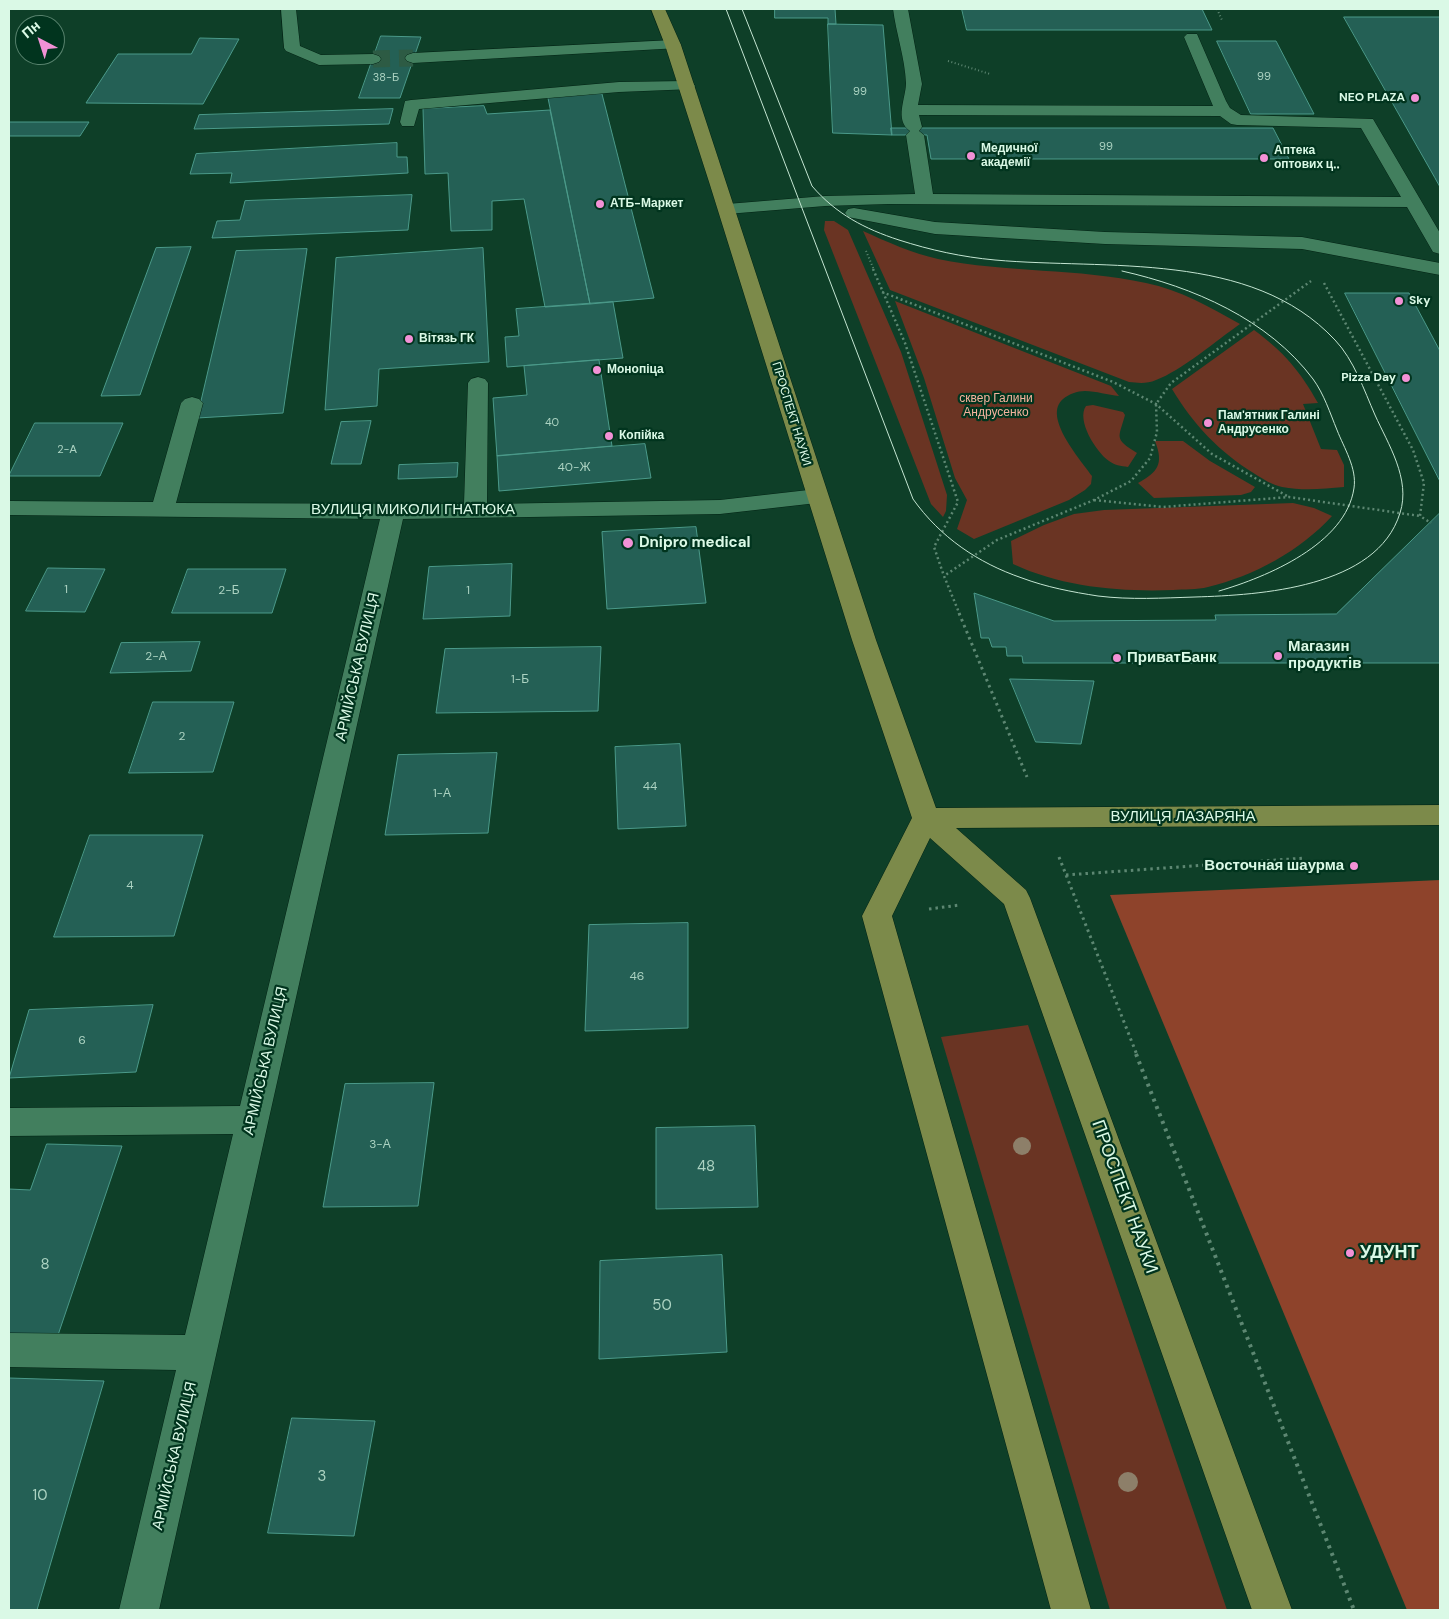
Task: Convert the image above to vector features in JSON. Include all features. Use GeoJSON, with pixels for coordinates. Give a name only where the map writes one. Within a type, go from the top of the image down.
{"type":"FeatureCollection","features":[{"type":"Feature","properties":{"kind":"main road","name":"ПРОСПЕКТ НАУКИ"},"geometry":{"type":"LineString","coordinates":[[658,9],[687,86],[864,640],[926,818],[1016,898],[1272,1610]]}},
{"type":"Feature","properties":{"kind":"main road","name":"ВУЛИЦЯ ЛАЗАРЯНА"},"geometry":{"type":"LineString","coordinates":[[926,818],[1440,815]]}},
{"type":"Feature","properties":{"kind":"main road"},"geometry":{"type":"LineString","coordinates":[[926,818],[877,916],[1071,1610]]}},
{"type":"Feature","properties":{"kind":"street"},"geometry":{"type":"LineString","coordinates":[[288,9],[292,48],[319,60],[373,59]]}},
{"type":"Feature","properties":{"kind":"street"},"geometry":{"type":"LineString","coordinates":[[900,9],[914,84],[909,110],[915,131],[925,199]]}},
{"type":"Feature","properties":{"kind":"street"},"geometry":{"type":"LineString","coordinates":[[1192,37],[1218,101],[1224,111],[1237,120],[1366,123],[1440,248]]}},
{"type":"Feature","properties":{"kind":"street"},"geometry":{"type":"LineString","coordinates":[[413,58],[673,45]]}},
{"type":"Feature","properties":{"kind":"street"},"geometry":{"type":"LineString","coordinates":[[408,122],[411,105],[618,87],[687,86]]}},
{"type":"Feature","properties":{"kind":"street"},"geometry":{"type":"LineString","coordinates":[[909,110],[1224,111]]}},
{"type":"Feature","properties":{"kind":"street"},"geometry":{"type":"LineString","coordinates":[[727,209],[825,201],[925,199],[1413,202]]}},
{"type":"Feature","properties":{"kind":"street"},"geometry":{"type":"LineString","coordinates":[[825,201],[856,214],[894,219],[934,228],[1105,238],[1302,243],[1440,269]]}},
{"type":"Feature","properties":{"kind":"street"},"geometry":{"type":"LineString","coordinates":[[475,511],[478,383]]}},
{"type":"Feature","properties":{"kind":"street"},"geometry":{"type":"LineString","coordinates":[[163,509],[192,403]]}},
{"type":"Feature","properties":{"kind":"street","name":"ВУЛИЦЯ МИКОЛИ ГНАТЮКА"},"geometry":{"type":"LineString","coordinates":[[9,508],[393,512],[475,511],[720,507],[817,496]]}},
{"type":"Feature","properties":{"kind":"street","name":"АРМІЙСЬКА ВУЛИЦЯ"},"geometry":{"type":"LineString","coordinates":[[140,1610],[393,512]]}},
{"type":"Feature","properties":{"kind":"street"},"geometry":{"type":"LineString","coordinates":[[9,1122],[253,1120]]}},
{"type":"Feature","properties":{"kind":"street"},"geometry":{"type":"LineString","coordinates":[[9,1350],[199,1352]]}},
{"type":"Feature","properties":{"kind":"path"},"geometry":{"type":"LineString","coordinates":[[849,210],[905,343],[958,502],[934,547],[944,576],[1044,818],[1354,1610]]}},
{"type":"Feature","properties":{"kind":"path"},"geometry":{"type":"LineString","coordinates":[[1302,243],[1413,450],[1424,483],[1420,516]]}},
{"type":"Feature","properties":{"kind":"path"},"geometry":{"type":"LineString","coordinates":[[944,576],[998,540],[1094,500],[1131,481],[1150,458],[1157,432],[1156,404],[1170,383],[1319,274]]}},
{"type":"Feature","properties":{"kind":"path"},"geometry":{"type":"LineString","coordinates":[[882,292],[1113,382],[1156,404],[1212,454],[1247,476],[1290,497]]}},
{"type":"Feature","properties":{"kind":"path"},"geometry":{"type":"LineString","coordinates":[[1094,500],[1163,508],[1290,497],[1420,516],[1430,523]]}},
{"type":"Feature","properties":{"kind":"path"},"geometry":{"type":"LineString","coordinates":[[1066,875],[1312,858]]}},
{"type":"Feature","properties":{"kind":"path"},"geometry":{"type":"LineString","coordinates":[[877,916],[1072,892]]}},
{"type":"Feature","properties":{"kind":"green space","name":"сквер Галини Андрусенко"},"geometry":{"type":"Polygon","coordinates":[[[825,221],[834,221],[848,230],[901,352],[947,495],[946,511],[943,517],[931,504],[824,230],[825,221]]]}},
{"type":"Feature","properties":{"kind":"green space","name":"сквер Галини Андрусенко"},"geometry":{"type":"Polygon","coordinates":[[[863,231],[890,243],[938,259],[990,267],[1120,278],[1159,286],[1194,300],[1240,324],[1188,363],[1166,376],[1149,382],[1129,382],[890,290],[863,231]]]}},
{"type":"Feature","properties":{"kind":"green space","name":"сквер Галини Андрусенко"},"geometry":{"type":"Polygon","coordinates":[[[895,301],[1111,386],[1119,396],[1085,391],[1073,393],[1065,397],[1058,407],[1057,416],[1060,427],[1072,449],[1092,476],[1091,484],[1069,500],[974,539],[957,529],[967,500],[955,478],[924,378],[895,301]]]}},
{"type":"Feature","properties":{"kind":"green space"},"geometry":{"type":"Polygon","coordinates":[[[1254,330],[1274,346],[1290,363],[1305,381],[1318,403],[1303,404],[1321,449],[1337,450],[1344,465],[1344,487],[1298,489],[1278,486],[1264,480],[1218,447],[1189,414],[1172,389],[1254,330]]]}},
{"type":"Feature","properties":{"kind":"green space"},"geometry":{"type":"Polygon","coordinates":[[[1093,405],[1123,412],[1125,415],[1120,437],[1124,444],[1137,453],[1128,467],[1109,461],[1093,443],[1085,427],[1084,412],[1086,406],[1093,405]]]}},
{"type":"Feature","properties":{"kind":"green space"},"geometry":{"type":"Polygon","coordinates":[[[1155,441],[1183,441],[1210,461],[1255,487],[1251,492],[1241,495],[1154,498],[1138,483],[1155,471],[1157,467],[1159,456],[1155,441]]]}},
{"type":"Feature","properties":{"kind":"green space"},"geometry":{"type":"Polygon","coordinates":[[[1293,503],[1314,508],[1332,516],[1291,551],[1259,569],[1204,588],[1112,589],[1051,578],[1013,564],[1011,541],[1044,525],[1074,514],[1104,510],[1293,503]]]}},
{"type":"Feature","properties":{"kind":"green space"},"geometry":{"type":"Polygon","coordinates":[[[1028,1025],[1227,1610],[1110,1610],[941,1037],[1028,1025]]]}},
{"type":"Feature","properties":{"kind":"shaded area","name":"УДУНТ"},"geometry":{"type":"Polygon","coordinates":[[[1440,880],[1440,1610],[1407,1610],[1110,895],[1440,880]]]}},
{"type":"Feature","properties":{"kind":"building"},"geometry":{"type":"Polygon","coordinates":[[[775,9],[835,9],[836,24],[828,24],[828,18],[775,18],[775,9]]]}},
{"type":"Feature","properties":{"kind":"building"},"geometry":{"type":"Polygon","coordinates":[[[962,9],[1202,9],[1212,30],[967,30],[962,9]]]}},
{"type":"Feature","properties":{"kind":"building","name":"NEO PLAZA"},"geometry":{"type":"Polygon","coordinates":[[[1344,17],[1440,17],[1440,187],[1435,178],[1344,17]]]}},
{"type":"Feature","properties":{"kind":"building"},"geometry":{"type":"Polygon","coordinates":[[[828,24],[883,25],[892,135],[833,133],[828,24]]]}},
{"type":"Feature","properties":{"kind":"building"},"geometry":{"type":"Polygon","coordinates":[[[381,36],[421,37],[400,98],[359,98],[381,36]]]}},
{"type":"Feature","properties":{"kind":"building"},"geometry":{"type":"Polygon","coordinates":[[[200,38],[239,39],[203,104],[86,103],[118,54],[191,54],[200,38]]]}},
{"type":"Feature","properties":{"kind":"building"},"geometry":{"type":"Polygon","coordinates":[[[1217,41],[1276,41],[1314,114],[1251,114],[1217,41]]]}},
{"type":"Feature","properties":{"kind":"building","name":"АТБ-Маркет"},"geometry":{"type":"Polygon","coordinates":[[[602,94],[654,298],[590,304],[548,98],[602,94]]]}},
{"type":"Feature","properties":{"kind":"building"},"geometry":{"type":"Polygon","coordinates":[[[484,106],[487,114],[550,110],[590,304],[545,307],[524,199],[492,201],[492,230],[451,231],[448,173],[425,174],[423,109],[484,106]]]}},
{"type":"Feature","properties":{"kind":"building"},"geometry":{"type":"Polygon","coordinates":[[[393,109],[389,124],[194,129],[199,115],[393,109]]]}},
{"type":"Feature","properties":{"kind":"building"},"geometry":{"type":"Polygon","coordinates":[[[9,122],[89,122],[80,136],[9,136],[9,122]]]}},
{"type":"Feature","properties":{"kind":"building"},"geometry":{"type":"Polygon","coordinates":[[[891,128],[1273,128],[1289,159],[931,159],[927,135],[892,135],[891,128]]]}},
{"type":"Feature","properties":{"kind":"building"},"geometry":{"type":"Polygon","coordinates":[[[397,143],[397,157],[407,157],[408,173],[230,183],[232,173],[190,174],[196,154],[397,143]]]}},
{"type":"Feature","properties":{"kind":"building"},"geometry":{"type":"Polygon","coordinates":[[[412,195],[408,230],[212,238],[217,221],[240,220],[245,201],[412,195]]]}},
{"type":"Feature","properties":{"kind":"building"},"geometry":{"type":"Polygon","coordinates":[[[191,247],[140,395],[101,396],[156,248],[191,247]]]}},
{"type":"Feature","properties":{"kind":"building","name":"Вітязь ГК"},"geometry":{"type":"Polygon","coordinates":[[[483,248],[489,362],[379,369],[377,406],[325,410],[336,258],[483,248]]]}},
{"type":"Feature","properties":{"kind":"building"},"geometry":{"type":"Polygon","coordinates":[[[307,249],[283,413],[197,418],[236,251],[307,249]]]}},
{"type":"Feature","properties":{"kind":"building"},"geometry":{"type":"Polygon","coordinates":[[[1345,293],[1409,293],[1440,351],[1440,481],[1345,293]]]}},
{"type":"Feature","properties":{"kind":"building"},"geometry":{"type":"Polygon","coordinates":[[[613,302],[623,358],[507,367],[505,337],[519,336],[516,309],[613,302]]]}},
{"type":"Feature","properties":{"kind":"building"},"geometry":{"type":"Polygon","coordinates":[[[599,360],[612,446],[497,456],[493,398],[527,395],[524,366],[599,360]]]}},
{"type":"Feature","properties":{"kind":"building"},"geometry":{"type":"Polygon","coordinates":[[[371,421],[361,464],[331,464],[341,422],[371,421]]]}},
{"type":"Feature","properties":{"kind":"building"},"geometry":{"type":"Polygon","coordinates":[[[35,423],[123,423],[100,476],[9,476],[35,423]]]}},
{"type":"Feature","properties":{"kind":"building"},"geometry":{"type":"Polygon","coordinates":[[[645,444],[651,478],[499,491],[497,456],[645,444]]]}},
{"type":"Feature","properties":{"kind":"building"},"geometry":{"type":"Polygon","coordinates":[[[458,463],[457,477],[398,479],[399,465],[458,463]]]}},
{"type":"Feature","properties":{"kind":"building"},"geometry":{"type":"Polygon","coordinates":[[[1440,513],[1440,663],[1023,663],[1022,656],[1007,656],[1006,647],[992,647],[989,638],[981,638],[974,593],[1054,621],[1216,620],[1215,615],[1336,614],[1440,513]]]}},
{"type":"Feature","properties":{"kind":"building"},"geometry":{"type":"Polygon","coordinates":[[[696,527],[706,603],[607,609],[602,532],[696,527]]]}},
{"type":"Feature","properties":{"kind":"building"},"geometry":{"type":"Polygon","coordinates":[[[512,564],[510,616],[423,619],[429,567],[512,564]]]}},
{"type":"Feature","properties":{"kind":"building"},"geometry":{"type":"Polygon","coordinates":[[[48,568],[105,569],[85,612],[26,611],[48,568]]]}},
{"type":"Feature","properties":{"kind":"building"},"geometry":{"type":"Polygon","coordinates":[[[188,569],[286,569],[272,613],[172,613],[188,569]]]}},
{"type":"Feature","properties":{"kind":"building"},"geometry":{"type":"Polygon","coordinates":[[[200,642],[191,671],[110,673],[121,643],[200,642]]]}},
{"type":"Feature","properties":{"kind":"building"},"geometry":{"type":"Polygon","coordinates":[[[601,647],[598,711],[436,713],[445,649],[601,647]]]}},
{"type":"Feature","properties":{"kind":"building"},"geometry":{"type":"Polygon","coordinates":[[[1010,679],[1094,681],[1081,744],[1036,742],[1010,679]]]}},
{"type":"Feature","properties":{"kind":"building"},"geometry":{"type":"Polygon","coordinates":[[[153,702],[234,702],[213,772],[129,773],[153,702]]]}},
{"type":"Feature","properties":{"kind":"building"},"geometry":{"type":"Polygon","coordinates":[[[680,744],[686,826],[618,829],[615,747],[680,744]]]}},
{"type":"Feature","properties":{"kind":"building"},"geometry":{"type":"Polygon","coordinates":[[[497,753],[488,833],[385,835],[398,755],[497,753]]]}},
{"type":"Feature","properties":{"kind":"building"},"geometry":{"type":"Polygon","coordinates":[[[90,835],[203,835],[174,936],[54,937],[90,835]]]}},
{"type":"Feature","properties":{"kind":"building"},"geometry":{"type":"Polygon","coordinates":[[[688,923],[688,1028],[585,1031],[589,925],[688,923]]]}},
{"type":"Feature","properties":{"kind":"building"},"geometry":{"type":"Polygon","coordinates":[[[153,1005],[136,1072],[9,1078],[29,1010],[153,1005]]]}},
{"type":"Feature","properties":{"kind":"building"},"geometry":{"type":"Polygon","coordinates":[[[434,1083],[418,1206],[323,1207],[345,1084],[434,1083]]]}},
{"type":"Feature","properties":{"kind":"building"},"geometry":{"type":"Polygon","coordinates":[[[755,1126],[758,1207],[656,1209],[656,1128],[755,1126]]]}},
{"type":"Feature","properties":{"kind":"building"},"geometry":{"type":"Polygon","coordinates":[[[47,1144],[122,1146],[56,1341],[9,1340],[9,1189],[30,1190],[47,1144]]]}},
{"type":"Feature","properties":{"kind":"building"},"geometry":{"type":"Polygon","coordinates":[[[722,1255],[727,1352],[599,1359],[600,1261],[722,1255]]]}},
{"type":"Feature","properties":{"kind":"building"},"geometry":{"type":"Polygon","coordinates":[[[9,1378],[104,1381],[37,1610],[9,1610],[9,1378]]]}},
{"type":"Feature","properties":{"kind":"building"},"geometry":{"type":"Polygon","coordinates":[[[292,1418],[375,1421],[354,1536],[268,1533],[292,1418]]]}},
{"type":"Feature","properties":{"kind":"tunnel"},"geometry":{"type":"LineString","coordinates":[[373,59],[413,58]]}},
{"type":"Feature","properties":{"kind":"tram line"},"geometry":{"type":"LineString","coordinates":[[726,9],[913,499],[948,537],[990,565],[1031,581],[1059,589],[1122,598],[1251,594],[1313,582],[1342,572],[1367,557],[1387,538],[1400,513],[1403,500],[1403,487],[1392,450],[1348,357],[1335,340],[1301,311],[1262,291],[1220,278],[1175,270],[1129,266],[1038,263],[970,257],[911,244],[886,236],[863,225],[831,205],[812,186],[742,9]]}},
{"type":"Feature","properties":{"kind":"tram line"},"geometry":{"type":"LineString","coordinates":[[1122,271],[1202,296],[1227,308],[1274,339],[1295,358],[1317,385],[1352,466],[1354,488],[1348,508],[1336,526],[1320,542],[1281,567],[1219,591]]}},
{"type":"Feature","properties":{"kind":"place","name":"NEO PLAZA"},"geometry":{"type":"Point","coordinates":[1415,98]}},
{"type":"Feature","properties":{"kind":"place","name":"Медичної академії"},"geometry":{"type":"Point","coordinates":[971,156]}},
{"type":"Feature","properties":{"kind":"place","name":"Аптека оптових ц‥"},"geometry":{"type":"Point","coordinates":[1264,158]}},
{"type":"Feature","properties":{"kind":"place","name":"АТБ-Маркет"},"geometry":{"type":"Point","coordinates":[600,204]}},
{"type":"Feature","properties":{"kind":"place","name":"Sky"},"geometry":{"type":"Point","coordinates":[1399,301]}},
{"type":"Feature","properties":{"kind":"place","name":"Вітязь ГК"},"geometry":{"type":"Point","coordinates":[409,339]}},
{"type":"Feature","properties":{"kind":"place","name":"Монопіца"},"geometry":{"type":"Point","coordinates":[597,370]}},
{"type":"Feature","properties":{"kind":"place","name":"Pizza Day"},"geometry":{"type":"Point","coordinates":[1406,378]}},
{"type":"Feature","properties":{"kind":"place","name":"Пам'ятник Галині Андрусенко"},"geometry":{"type":"Point","coordinates":[1208,423]}},
{"type":"Feature","properties":{"kind":"place","name":"Копійка"},"geometry":{"type":"Point","coordinates":[609,436]}},
{"type":"Feature","properties":{"kind":"place","name":"Dnipro medical"},"geometry":{"type":"Point","coordinates":[628,543]}},
{"type":"Feature","properties":{"kind":"place","name":"Магазин продуктів"},"geometry":{"type":"Point","coordinates":[1278,656]}},
{"type":"Feature","properties":{"kind":"place","name":"ПриватБанк"},"geometry":{"type":"Point","coordinates":[1117,658]}},
{"type":"Feature","properties":{"kind":"place","name":"Восточная шаурма"},"geometry":{"type":"Point","coordinates":[1354,866]}},
{"type":"Feature","properties":{"kind":"place","name":"УДУНТ"},"geometry":{"type":"Point","coordinates":[1350,1253]}}]}
